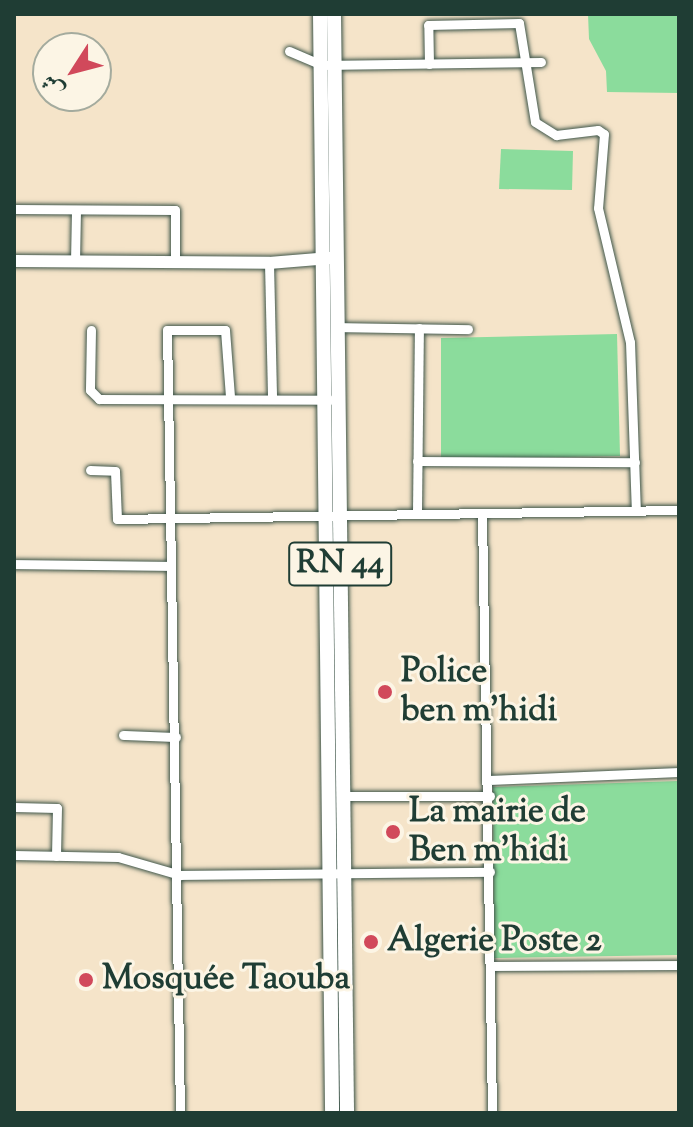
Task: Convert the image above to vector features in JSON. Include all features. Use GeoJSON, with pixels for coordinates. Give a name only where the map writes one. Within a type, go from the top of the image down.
{"type":"FeatureCollection","features":[{"type":"Feature","properties":{"kind":"main road","name":"RN 44"},"geometry":{"type":"LineString","coordinates":[[320,14],[328,65]]}},
{"type":"Feature","properties":{"kind":"main road","name":"RN 44"},"geometry":{"type":"LineString","coordinates":[[332,1113],[336,875],[328,65],[334,14]]}},
{"type":"Feature","properties":{"kind":"main road","name":"RN 44"},"geometry":{"type":"LineString","coordinates":[[334,512],[343,796],[336,875],[347,1113]]}},
{"type":"Feature","properties":{"kind":"street"},"geometry":{"type":"LineString","coordinates":[[429,64],[428,25],[519,23],[523,64],[540,129],[556,135],[598,130],[604,134],[598,208],[630,342],[636,511]]}},
{"type":"Feature","properties":{"kind":"street"},"geometry":{"type":"LineString","coordinates":[[289,51],[328,65],[541,62]]}},
{"type":"Feature","properties":{"kind":"street"},"geometry":{"type":"LineString","coordinates":[[14,209],[175,210],[175,263]]}},
{"type":"Feature","properties":{"kind":"street"},"geometry":{"type":"LineString","coordinates":[[75,262],[76,210]]}},
{"type":"Feature","properties":{"kind":"street"},"geometry":{"type":"LineString","coordinates":[[14,261],[269,263],[330,258]]}},
{"type":"Feature","properties":{"kind":"street"},"geometry":{"type":"LineString","coordinates":[[269,263],[272,398]]}},
{"type":"Feature","properties":{"kind":"street"},"geometry":{"type":"LineString","coordinates":[[332,327],[468,329]]}},
{"type":"Feature","properties":{"kind":"street"},"geometry":{"type":"LineString","coordinates":[[417,512],[419,328]]}},
{"type":"Feature","properties":{"kind":"street"},"geometry":{"type":"LineString","coordinates":[[91,330],[92,396],[166,401],[230,397],[332,399]]}},
{"type":"Feature","properties":{"kind":"street"},"geometry":{"type":"LineString","coordinates":[[180,1113],[180,875],[166,401],[167,330],[225,330],[230,397]]}},
{"type":"Feature","properties":{"kind":"street"},"geometry":{"type":"LineString","coordinates":[[417,461],[635,462]]}},
{"type":"Feature","properties":{"kind":"street"},"geometry":{"type":"LineString","coordinates":[[90,470],[115,471],[117,519],[334,512],[482,515],[679,510]]}},
{"type":"Feature","properties":{"kind":"street"},"geometry":{"type":"LineString","coordinates":[[482,515],[490,796],[492,1113]]}},
{"type":"Feature","properties":{"kind":"street"},"geometry":{"type":"LineString","coordinates":[[14,564],[171,566]]}},
{"type":"Feature","properties":{"kind":"street"},"geometry":{"type":"LineString","coordinates":[[123,735],[176,737]]}},
{"type":"Feature","properties":{"kind":"street"},"geometry":{"type":"LineString","coordinates":[[489,780],[679,772]]}},
{"type":"Feature","properties":{"kind":"street"},"geometry":{"type":"LineString","coordinates":[[343,796],[490,796]]}},
{"type":"Feature","properties":{"kind":"street"},"geometry":{"type":"LineString","coordinates":[[14,807],[57,808],[56,856]]}},
{"type":"Feature","properties":{"kind":"street"},"geometry":{"type":"LineString","coordinates":[[14,855],[118,857],[180,875],[490,872]]}},
{"type":"Feature","properties":{"kind":"street"},"geometry":{"type":"LineString","coordinates":[[491,966],[679,965]]}},
{"type":"Feature","properties":{"kind":"green space"},"geometry":{"type":"Polygon","coordinates":[[[588,14],[679,14],[679,93],[607,92],[606,71],[589,39],[588,14]]]}},
{"type":"Feature","properties":{"kind":"green space"},"geometry":{"type":"Polygon","coordinates":[[[501,149],[573,151],[572,190],[499,189],[501,149]]]}},
{"type":"Feature","properties":{"kind":"green space"},"geometry":{"type":"Polygon","coordinates":[[[617,334],[620,456],[441,459],[441,338],[617,334]]]}},
{"type":"Feature","properties":{"kind":"green space"},"geometry":{"type":"Polygon","coordinates":[[[679,781],[679,955],[494,958],[493,787],[679,781]]]}},
{"type":"Feature","properties":{"kind":"place","name":"Police ben m'hidi"},"geometry":{"type":"Point","coordinates":[385,692]}},
{"type":"Feature","properties":{"kind":"place","name":"La mairie de Ben m'hidi"},"geometry":{"type":"Point","coordinates":[393,832]}},
{"type":"Feature","properties":{"kind":"place","name":"Algerie Poste 2"},"geometry":{"type":"Point","coordinates":[371,942]}},
{"type":"Feature","properties":{"kind":"place","name":"Mosquée Taouba"},"geometry":{"type":"Point","coordinates":[86,980]}}]}
